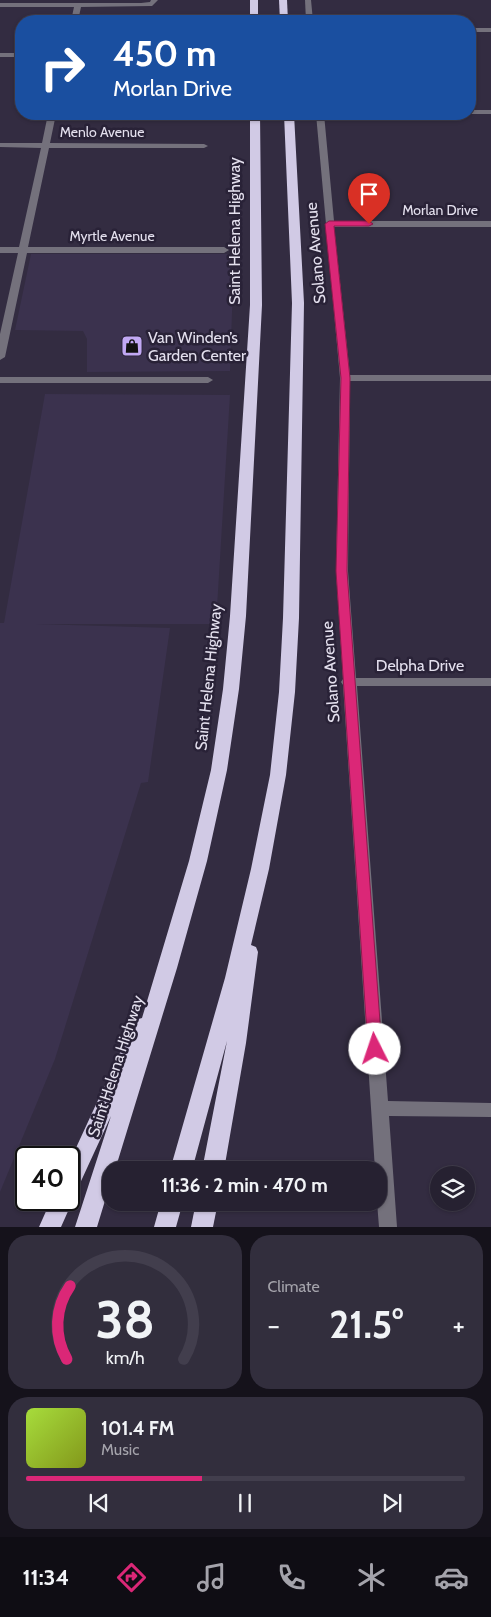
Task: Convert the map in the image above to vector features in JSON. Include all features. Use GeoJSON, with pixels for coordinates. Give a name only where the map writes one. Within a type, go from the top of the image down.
{"type":"FeatureCollection","features":[{"type":"Feature","properties":{"kind":"highway"},"geometry":{"type":"LineString","coordinates":[[254,0],[254,15]]}},
{"type":"Feature","properties":{"kind":"highway"},"geometry":{"type":"LineString","coordinates":[[283,0],[284,15]]}},
{"type":"Feature","properties":{"kind":"highway","name":"Saint Helena Highway"},"geometry":{"type":"LineString","coordinates":[[86,1227],[168,968],[198,861],[217,779],[231,689],[238,616],[256,305],[255,120]]}},
{"type":"Feature","properties":{"kind":"highway"},"geometry":{"type":"LineString","coordinates":[[183,1161],[234,978],[260,869],[278,775],[287,692],[291,618],[298,303],[289,120]]}},
{"type":"Feature","properties":{"kind":"highway"},"geometry":{"type":"LineString","coordinates":[[215,1161],[236,1043],[260,869]]}},
{"type":"Feature","properties":{"kind":"highway"},"geometry":{"type":"LineString","coordinates":[[80,1161],[168,968]]}},
{"type":"Feature","properties":{"kind":"highway"},"geometry":{"type":"LineString","coordinates":[[50,1227],[57,1211]]}},
{"type":"Feature","properties":{"kind":"highway"},"geometry":{"type":"LineString","coordinates":[[165,1227],[169,1211]]}},
{"type":"Feature","properties":{"kind":"highway"},"geometry":{"type":"LineString","coordinates":[[202,1227],[205,1211]]}},
{"type":"Feature","properties":{"kind":"street"},"geometry":{"type":"LineString","coordinates":[[308,0],[309,15]]}},
{"type":"Feature","properties":{"kind":"street"},"geometry":{"type":"LineString","coordinates":[[4,3],[78,5],[153,2]]}},
{"type":"Feature","properties":{"kind":"street"},"geometry":{"type":"LineString","coordinates":[[76,15],[78,5]]}},
{"type":"Feature","properties":{"kind":"street"},"geometry":{"type":"LineString","coordinates":[[476,30],[491,30]]}},
{"type":"Feature","properties":{"kind":"street"},"geometry":{"type":"LineString","coordinates":[[0,55],[15,55]]}},
{"type":"Feature","properties":{"kind":"street"},"geometry":{"type":"LineString","coordinates":[[476,112],[491,112]]}},
{"type":"Feature","properties":{"kind":"street"},"geometry":{"type":"LineString","coordinates":[[0,358],[50,120]]}},
{"type":"Feature","properties":{"kind":"street","name":"Solano Avenue"},"geometry":{"type":"LineString","coordinates":[[320,120],[345,378],[342,571],[348,682],[388,1227]]}},
{"type":"Feature","properties":{"kind":"street","name":"Menlo Avenue"},"geometry":{"type":"LineString","coordinates":[[0,145],[204,146]]}},
{"type":"Feature","properties":{"kind":"street","name":"Morlan Drive"},"geometry":{"type":"LineString","coordinates":[[329,224],[491,224]]}},
{"type":"Feature","properties":{"kind":"street","name":"Myrtle Avenue"},"geometry":{"type":"LineString","coordinates":[[0,250],[224,250]]}},
{"type":"Feature","properties":{"kind":"street"},"geometry":{"type":"LineString","coordinates":[[345,378],[491,378]]}},
{"type":"Feature","properties":{"kind":"street"},"geometry":{"type":"LineString","coordinates":[[0,380],[208,380]]}},
{"type":"Feature","properties":{"kind":"street","name":"Delpha Drive"},"geometry":{"type":"LineString","coordinates":[[348,682],[491,682]]}},
{"type":"Feature","properties":{"kind":"street"},"geometry":{"type":"LineString","coordinates":[[379,1108],[491,1110]]}},
{"type":"Feature","properties":{"kind":"shaded area"},"geometry":{"type":"Polygon","coordinates":[[[31,254],[234,254],[230,371],[87,372],[87,339],[83,331],[15,330],[31,254]]]}},
{"type":"Feature","properties":{"kind":"shaded area"},"geometry":{"type":"Polygon","coordinates":[[[45,394],[230,395],[216,624],[36,624],[170,628],[148,782],[141,783],[55,1059],[19,1146],[15,1146],[15,1156],[0,1192],[0,623],[4,623],[45,394]]]}},
{"type":"Feature","properties":{"kind":"place","name":"Van Winden’s Garden Center"},"geometry":{"type":"Point","coordinates":[132,346]}},
{"type":"Feature","properties":{"kind":"route"},"geometry":{"type":"LineString","coordinates":[[369,224],[329,224],[342,334],[345,378],[342,571],[375,1049]]}}]}
